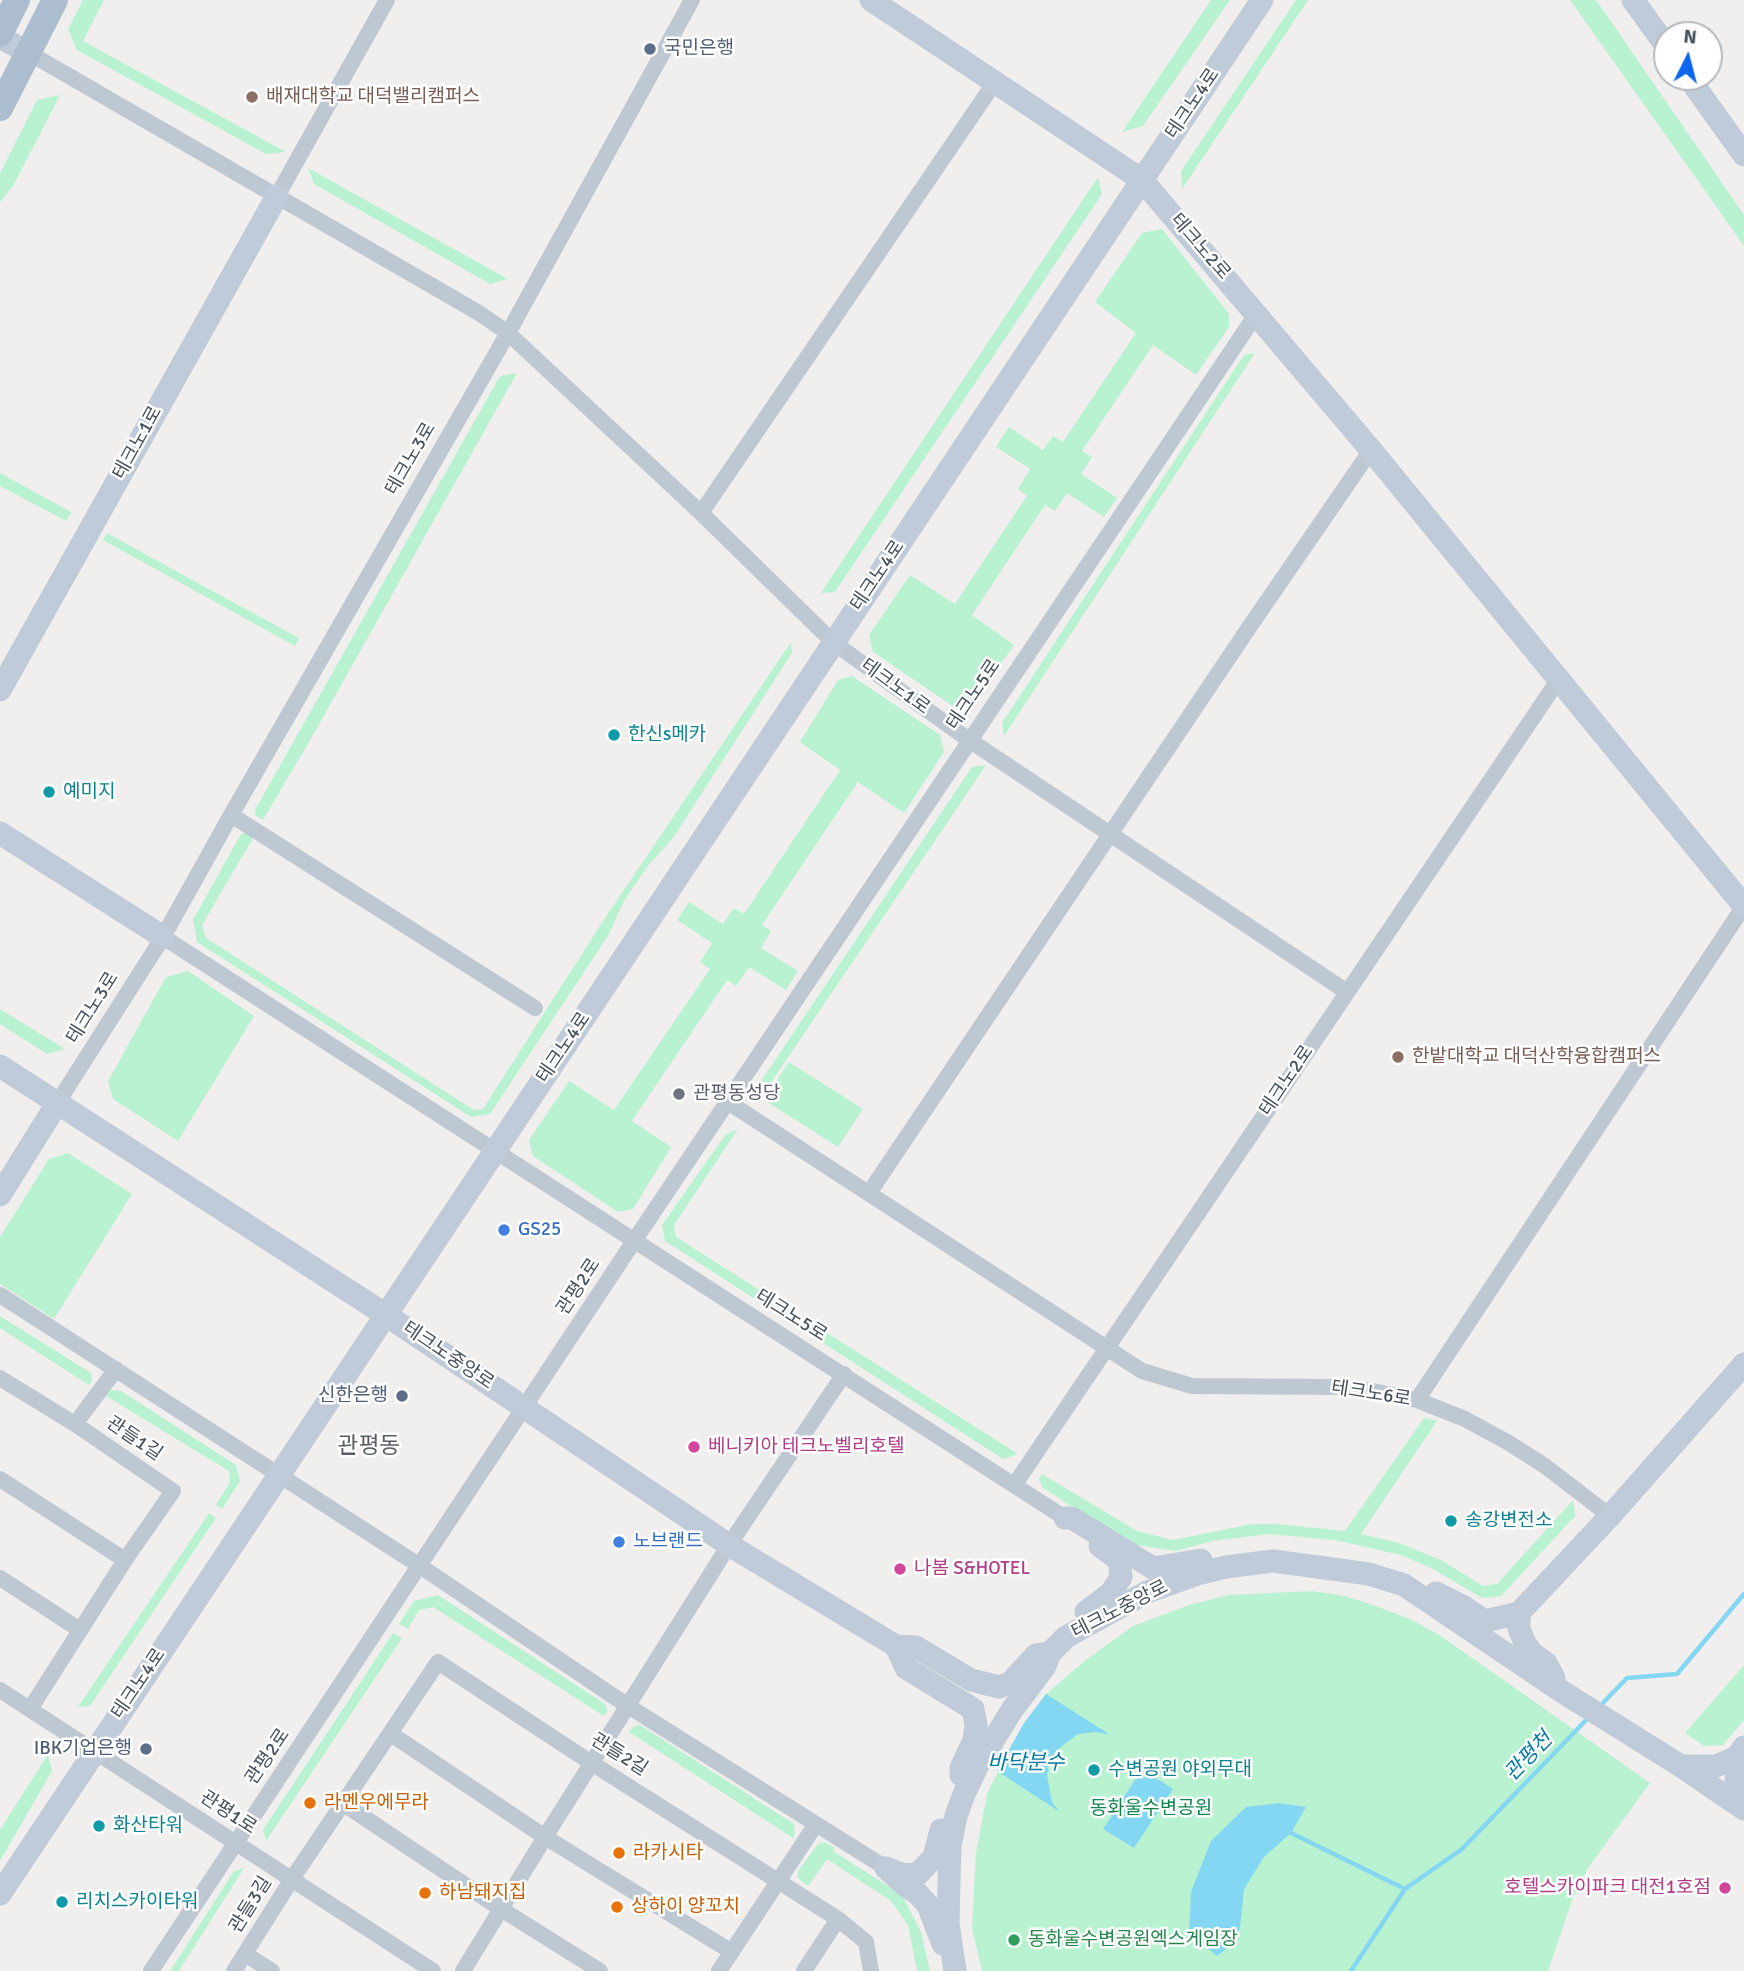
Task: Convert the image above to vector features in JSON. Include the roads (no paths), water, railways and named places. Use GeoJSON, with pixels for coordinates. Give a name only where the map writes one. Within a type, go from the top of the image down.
{"type":"FeatureCollection","features":[{"type":"Feature","properties":{"kind":"main road"},"geometry":{"type":"LineString","coordinates":[[17,0],[0,36],[29,53]]}},
{"type":"Feature","properties":{"kind":"main road"},"geometry":{"type":"LineString","coordinates":[[0,108],[55,0]]}},
{"type":"Feature","properties":{"kind":"main road","name":"테크노2로"},"geometry":{"type":"LineString","coordinates":[[871,0],[1142,180],[1371,450],[1744,906]]}},
{"type":"Feature","properties":{"kind":"main road","name":"테크노4로"},"geometry":{"type":"LineString","coordinates":[[0,1894],[1262,0]]}},
{"type":"Feature","properties":{"kind":"main road"},"geometry":{"type":"LineString","coordinates":[[1633,0],[1653,28]]}},
{"type":"Feature","properties":{"kind":"main road"},"geometry":{"type":"LineString","coordinates":[[1698,91],[1744,155]]}},
{"type":"Feature","properties":{"kind":"main road","name":"테크노1로"},"geometry":{"type":"LineString","coordinates":[[0,690],[276,196]]}},
{"type":"Feature","properties":{"kind":"main road"},"geometry":{"type":"LineString","coordinates":[[0,833],[163,937]]}},
{"type":"Feature","properties":{"kind":"main road","name":"테크노중앙로"},"geometry":{"type":"LineString","coordinates":[[0,1066],[386,1315],[729,1545],[896,1646]]}},
{"type":"Feature","properties":{"kind":"main road"},"geometry":{"type":"LineString","coordinates":[[0,1195],[58,1102]]}},
{"type":"Feature","properties":{"kind":"main road"},"geometry":{"type":"LineString","coordinates":[[1404,1585],[1438,1593],[1485,1621],[1518,1613],[1610,1516],[1744,1364]]}},
{"type":"Feature","properties":{"kind":"main road"},"geometry":{"type":"LineString","coordinates":[[1065,1518],[1072,1518],[1153,1568],[1246,1552],[1273,1561]]}},
{"type":"Feature","properties":{"kind":"main road"},"geometry":{"type":"LineString","coordinates":[[964,1794],[961,1768],[975,1732],[973,1709],[906,1668],[896,1646],[916,1647],[971,1681],[999,1687],[1010,1683],[1036,1655],[1058,1645],[1079,1617],[1111,1593],[1121,1577],[1119,1560],[1072,1528],[1065,1518]]}},
{"type":"Feature","properties":{"kind":"main road","name":"테크노중앙로"},"geometry":{"type":"LineString","coordinates":[[954,1971],[948,1923],[950,1846],[964,1794],[992,1743],[1058,1645],[1147,1592],[1171,1583],[1226,1567],[1273,1561],[1369,1574],[1404,1585],[1519,1651],[1561,1691],[1673,1761]]}},
{"type":"Feature","properties":{"kind":"main road"},"geometry":{"type":"LineString","coordinates":[[1518,1613],[1519,1651]]}},
{"type":"Feature","properties":{"kind":"main road"},"geometry":{"type":"LineString","coordinates":[[1673,1761],[1716,1766],[1740,1752]]}},
{"type":"Feature","properties":{"kind":"main road"},"geometry":{"type":"LineString","coordinates":[[1740,1752],[1736,1782],[1744,1800]]}},
{"type":"Feature","properties":{"kind":"main road"},"geometry":{"type":"LineString","coordinates":[[1673,1761],[1744,1809]]}},
{"type":"Feature","properties":{"kind":"main road"},"geometry":{"type":"LineString","coordinates":[[886,1868],[904,1875],[918,1874],[934,1857],[940,1831],[957,1816]]}},
{"type":"Feature","properties":{"kind":"main road"},"geometry":{"type":"LineString","coordinates":[[886,1868],[928,1905],[954,1971]]}},
{"type":"Feature","properties":{"kind":"street","name":"테크노1로"},"geometry":{"type":"LineString","coordinates":[[276,196],[387,0]]}},
{"type":"Feature","properties":{"kind":"street","name":"테크노3로"},"geometry":{"type":"LineString","coordinates":[[58,1102],[163,937],[508,333],[692,0]]}},
{"type":"Feature","properties":{"kind":"street","name":"테크노1로"},"geometry":{"type":"LineString","coordinates":[[29,53],[479,313],[508,333],[701,513],[834,643],[969,740],[1347,992]]}},
{"type":"Feature","properties":{"kind":"street"},"geometry":{"type":"LineString","coordinates":[[701,513],[995,82]]}},
{"type":"Feature","properties":{"kind":"street","name":"테크노5로"},"geometry":{"type":"LineString","coordinates":[[1065,1518],[1016,1484],[634,1241],[1257,313]]}},
{"type":"Feature","properties":{"kind":"street"},"geometry":{"type":"LineString","coordinates":[[869,1193],[1371,450]]}},
{"type":"Feature","properties":{"kind":"street","name":"테크노2로"},"geometry":{"type":"LineString","coordinates":[[1016,1484],[1559,679]]}},
{"type":"Feature","properties":{"kind":"street"},"geometry":{"type":"LineString","coordinates":[[231,815],[535,1008]]}},
{"type":"Feature","properties":{"kind":"street","name":"테크노2로"},"geometry":{"type":"LineString","coordinates":[[1417,1400],[1744,906]]}},
{"type":"Feature","properties":{"kind":"street"},"geometry":{"type":"LineString","coordinates":[[163,937],[634,1241]]}},
{"type":"Feature","properties":{"kind":"street"},"geometry":{"type":"LineString","coordinates":[[728,1102],[1107,1350]]}},
{"type":"Feature","properties":{"kind":"street","name":"관평2로"},"geometry":{"type":"LineString","coordinates":[[151,1971],[634,1241]]}},
{"type":"Feature","properties":{"kind":"street"},"geometry":{"type":"LineString","coordinates":[[0,1295],[420,1566],[628,1706],[886,1868]]}},
{"type":"Feature","properties":{"kind":"street","name":"테크노6로"},"geometry":{"type":"LineString","coordinates":[[1107,1350],[1142,1371],[1192,1386],[1345,1387],[1417,1400],[1465,1419],[1509,1443],[1545,1466],[1610,1516]]}},
{"type":"Feature","properties":{"kind":"street"},"geometry":{"type":"LineString","coordinates":[[75,1424],[116,1369]]}},
{"type":"Feature","properties":{"kind":"street"},"geometry":{"type":"LineString","coordinates":[[463,1971],[729,1545],[844,1374]]}},
{"type":"Feature","properties":{"kind":"street","name":"관들1길"},"geometry":{"type":"LineString","coordinates":[[0,1378],[75,1424],[173,1491],[125,1560],[30,1709]]}},
{"type":"Feature","properties":{"kind":"street"},"geometry":{"type":"LineString","coordinates":[[0,1479],[125,1560]]}},
{"type":"Feature","properties":{"kind":"street"},"geometry":{"type":"LineString","coordinates":[[0,1578],[80,1630]]}},
{"type":"Feature","properties":{"kind":"street","name":"관들2길"},"geometry":{"type":"LineString","coordinates":[[292,1879],[438,1662],[838,1919],[866,1942],[871,1971]]}},
{"type":"Feature","properties":{"kind":"street","name":"관평1로"},"geometry":{"type":"LineString","coordinates":[[0,1690],[433,1971]]}},
{"type":"Feature","properties":{"kind":"street"},"geometry":{"type":"LineString","coordinates":[[391,1734],[545,1837],[732,1952]]}},
{"type":"Feature","properties":{"kind":"street"},"geometry":{"type":"LineString","coordinates":[[344,1804],[501,1909],[600,1971]]}},
{"type":"Feature","properties":{"kind":"street"},"geometry":{"type":"LineString","coordinates":[[719,1971],[816,1824]]}},
{"type":"Feature","properties":{"kind":"street","name":"관들3길"},"geometry":{"type":"LineString","coordinates":[[234,1971],[292,1879]]}},
{"type":"Feature","properties":{"kind":"street"},"geometry":{"type":"LineString","coordinates":[[804,1971],[838,1919]]}},
{"type":"Feature","properties":{"kind":"street","name":"관들3길"},"geometry":{"type":"LineString","coordinates":[[245,1954],[272,1971]]}},
{"type":"Feature","properties":{"kind":"water","name":"바닥분수"},"geometry":{"type":"Polygon","coordinates":[[[1046,1694],[1109,1734],[1078,1734],[1057,1750],[1050,1761],[1047,1775],[1052,1802],[1060,1812],[997,1771],[1024,1723],[1046,1694]]]}},
{"type":"Feature","properties":{"kind":"water"},"geometry":{"type":"Polygon","coordinates":[[[1142,1769],[1173,1789],[1134,1848],[1103,1829],[1142,1769]]]}},
{"type":"Feature","properties":{"kind":"water"},"geometry":{"type":"Polygon","coordinates":[[[1279,1803],[1306,1807],[1291,1833],[1264,1857],[1244,1889],[1240,1928],[1232,1944],[1217,1956],[1189,1933],[1191,1892],[1211,1841],[1246,1807],[1279,1803]]]}},
{"type":"Feature","properties":{"kind":"waterway","name":"관평천"},"geometry":{"type":"LineString","coordinates":[[1599,1707],[1627,1678],[1677,1674],[1744,1594]]}},
{"type":"Feature","properties":{"kind":"waterway","name":"관평천"},"geometry":{"type":"LineString","coordinates":[[1351,1971],[1405,1889],[1462,1849],[1590,1716]]}},
{"type":"Feature","properties":{"kind":"waterway"},"geometry":{"type":"LineString","coordinates":[[1291,1833],[1405,1889]]}},
{"type":"Feature","properties":{"kind":"place","name":"국민은행"},"geometry":{"type":"Point","coordinates":[650,49]}},
{"type":"Feature","properties":{"kind":"place","name":"배재대학교 대덕밸리캠퍼스"},"geometry":{"type":"Point","coordinates":[252,97]}},
{"type":"Feature","properties":{"kind":"place","name":"한신s메카"},"geometry":{"type":"Point","coordinates":[614,735]}},
{"type":"Feature","properties":{"kind":"place","name":"예미지"},"geometry":{"type":"Point","coordinates":[49,792]}},
{"type":"Feature","properties":{"kind":"place","name":"한밭대학교 대덕산학융합캠퍼스"},"geometry":{"type":"Point","coordinates":[1398,1057]}},
{"type":"Feature","properties":{"kind":"place","name":"관평동성당"},"geometry":{"type":"Point","coordinates":[679,1094]}},
{"type":"Feature","properties":{"kind":"place","name":"GS25"},"geometry":{"type":"Point","coordinates":[504,1230]}},
{"type":"Feature","properties":{"kind":"place","name":"신한은행"},"geometry":{"type":"Point","coordinates":[402,1396]}},
{"type":"Feature","properties":{"kind":"place","name":"베니키아 테크노벨리호텔"},"geometry":{"type":"Point","coordinates":[694,1447]}},
{"type":"Feature","properties":{"kind":"place","name":"송강변전소"},"geometry":{"type":"Point","coordinates":[1451,1521]}},
{"type":"Feature","properties":{"kind":"place","name":"노브랜드"},"geometry":{"type":"Point","coordinates":[619,1542]}},
{"type":"Feature","properties":{"kind":"place","name":"나봄 S&HOTEL"},"geometry":{"type":"Point","coordinates":[900,1569]}},
{"type":"Feature","properties":{"kind":"place","name":"IBK기업은행"},"geometry":{"type":"Point","coordinates":[146,1749]}},
{"type":"Feature","properties":{"kind":"place","name":"수변공원 야외무대"},"geometry":{"type":"Point","coordinates":[1094,1770]}},
{"type":"Feature","properties":{"kind":"place","name":"라멘우에무라"},"geometry":{"type":"Point","coordinates":[310,1803]}},
{"type":"Feature","properties":{"kind":"place","name":"화산타워"},"geometry":{"type":"Point","coordinates":[99,1826]}},
{"type":"Feature","properties":{"kind":"place","name":"라카시타"},"geometry":{"type":"Point","coordinates":[619,1853]}},
{"type":"Feature","properties":{"kind":"place","name":"호텔스카이파크 대전1호점"},"geometry":{"type":"Point","coordinates":[1725,1888]}},
{"type":"Feature","properties":{"kind":"place","name":"하남돼지집"},"geometry":{"type":"Point","coordinates":[425,1893]}},
{"type":"Feature","properties":{"kind":"place","name":"리치스카이타워"},"geometry":{"type":"Point","coordinates":[62,1902]}},
{"type":"Feature","properties":{"kind":"place","name":"상하이 양꼬치"},"geometry":{"type":"Point","coordinates":[617,1907]}},
{"type":"Feature","properties":{"kind":"place","name":"동화울수변공원엑스게임장"},"geometry":{"type":"Point","coordinates":[1014,1940]}},
{"type":"Feature","properties":{"kind":"district","name":"관평동"},"geometry":{"type":"Point","coordinates":[369,1447]}},
{"type":"Feature","properties":{"kind":"park label","name":"동화울수변공원"},"geometry":{"type":"Point","coordinates":[1151,1809]}}]}
